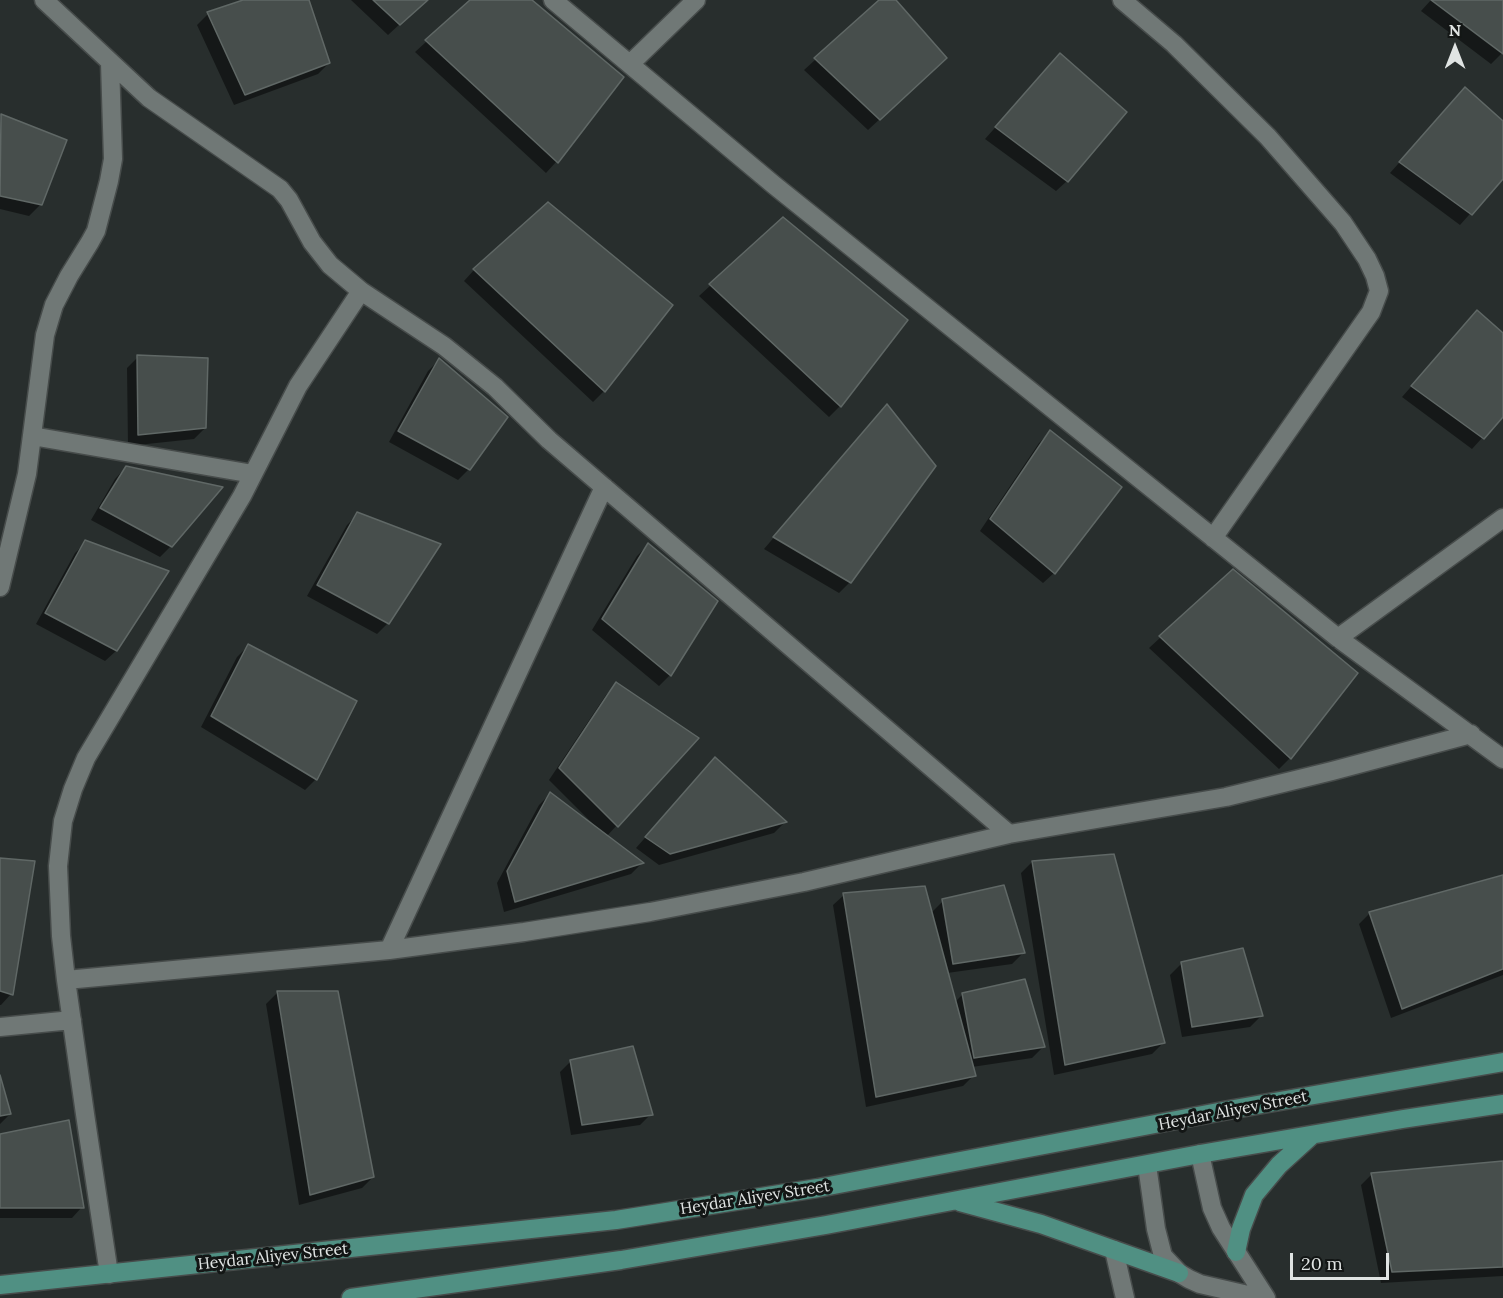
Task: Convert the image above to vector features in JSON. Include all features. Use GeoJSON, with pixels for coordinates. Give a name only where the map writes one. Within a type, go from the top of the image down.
{"type":"FeatureCollection","features":[{"type":"Feature","properties":{"kind":"main road","name":"Heydar Aliyev Street"},"geometry":{"type":"LineString","coordinates":[[0,1285],[615,1220],[818,1188],[1234,1109],[1503,1062]]}},
{"type":"Feature","properties":{"kind":"main road"},"geometry":{"type":"LineString","coordinates":[[351,1298],[621,1260],[826,1225],[1200,1154],[1503,1104]]}},
{"type":"Feature","properties":{"kind":"main road"},"geometry":{"type":"LineString","coordinates":[[1236,1252],[1241,1229],[1254,1195],[1279,1164],[1311,1135]]}},
{"type":"Feature","properties":{"kind":"main road"},"geometry":{"type":"LineString","coordinates":[[955,1200],[1041,1224],[1179,1273]]}},
{"type":"Feature","properties":{"kind":"street"},"geometry":{"type":"LineString","coordinates":[[44,0],[148,98],[280,189],[290,200],[312,242],[330,265],[361,291],[444,346],[495,387],[549,440],[1010,834]]}},
{"type":"Feature","properties":{"kind":"street"},"geometry":{"type":"LineString","coordinates":[[553,0],[774,186],[1338,638],[1503,759]]}},
{"type":"Feature","properties":{"kind":"street"},"geometry":{"type":"LineString","coordinates":[[630,64],[696,0]]}},
{"type":"Feature","properties":{"kind":"street"},"geometry":{"type":"LineString","coordinates":[[1122,0],[1174,44],[1268,137],[1343,222],[1367,259],[1379,291],[1371,312],[1214,538]]}},
{"type":"Feature","properties":{"kind":"street"},"geometry":{"type":"LineString","coordinates":[[0,587],[27,474],[45,335],[54,305],[96,231],[109,180],[113,159],[110,63]]}},
{"type":"Feature","properties":{"kind":"street"},"geometry":{"type":"LineString","coordinates":[[110,1274],[61,936],[58,866],[63,821],[86,758],[242,496],[298,386],[361,291]]}},
{"type":"Feature","properties":{"kind":"street"},"geometry":{"type":"LineString","coordinates":[[32,436],[253,474]]}},
{"type":"Feature","properties":{"kind":"street"},"geometry":{"type":"LineString","coordinates":[[389,950],[604,487]]}},
{"type":"Feature","properties":{"kind":"street"},"geometry":{"type":"LineString","coordinates":[[1338,638],[1503,518]]}},
{"type":"Feature","properties":{"kind":"street"},"geometry":{"type":"LineString","coordinates":[[66,980],[389,950],[650,912],[804,882],[1010,834],[1226,797],[1471,734]]}},
{"type":"Feature","properties":{"kind":"street"},"geometry":{"type":"LineString","coordinates":[[0,1028],[72,1020]]}},
{"type":"Feature","properties":{"kind":"street"},"geometry":{"type":"LineString","coordinates":[[1200,1154],[1212,1208],[1236,1252],[1266,1298]]}},
{"type":"Feature","properties":{"kind":"street"},"geometry":{"type":"LineString","coordinates":[[1147,1165],[1151,1200],[1163,1256],[1188,1280],[1261,1298]]}},
{"type":"Feature","properties":{"kind":"street"},"geometry":{"type":"LineString","coordinates":[[1114,1250],[1125,1298]]}},
{"type":"Feature","properties":{"kind":"building"},"geometry":{"type":"Polygon","coordinates":[[[243,0],[309,0],[330,63],[245,95],[207,12],[243,0]]]}},
{"type":"Feature","properties":{"kind":"building"},"geometry":{"type":"Polygon","coordinates":[[[373,0],[428,0],[400,25],[373,0]]]}},
{"type":"Feature","properties":{"kind":"building"},"geometry":{"type":"Polygon","coordinates":[[[470,0],[532,0],[624,77],[558,163],[425,40],[470,0]]]}},
{"type":"Feature","properties":{"kind":"building"},"geometry":{"type":"Polygon","coordinates":[[[879,0],[896,0],[947,58],[880,120],[814,58],[879,0]]]}},
{"type":"Feature","properties":{"kind":"building"},"geometry":{"type":"Polygon","coordinates":[[[1431,0],[1503,0],[1503,54],[1431,0]]]}},
{"type":"Feature","properties":{"kind":"building"},"geometry":{"type":"Polygon","coordinates":[[[1060,53],[1127,112],[1068,182],[995,127],[1060,53]]]}},
{"type":"Feature","properties":{"kind":"building"},"geometry":{"type":"Polygon","coordinates":[[[1465,87],[1503,121],[1503,179],[1472,215],[1399,162],[1465,87]]]}},
{"type":"Feature","properties":{"kind":"building"},"geometry":{"type":"Polygon","coordinates":[[[1,114],[67,140],[42,205],[0,196],[1,114]]]}},
{"type":"Feature","properties":{"kind":"building"},"geometry":{"type":"Polygon","coordinates":[[[548,202],[673,305],[605,392],[473,269],[548,202]]]}},
{"type":"Feature","properties":{"kind":"building"},"geometry":{"type":"Polygon","coordinates":[[[783,217],[908,320],[841,407],[709,284],[783,217]]]}},
{"type":"Feature","properties":{"kind":"building"},"geometry":{"type":"Polygon","coordinates":[[[1477,310],[1503,333],[1503,417],[1484,439],[1411,386],[1477,310]]]}},
{"type":"Feature","properties":{"kind":"building"},"geometry":{"type":"Polygon","coordinates":[[[137,355],[208,358],[206,428],[138,435],[137,355]]]}},
{"type":"Feature","properties":{"kind":"building"},"geometry":{"type":"Polygon","coordinates":[[[439,358],[508,417],[470,470],[398,431],[439,358]]]}},
{"type":"Feature","properties":{"kind":"building"},"geometry":{"type":"Polygon","coordinates":[[[887,404],[936,466],[851,583],[773,537],[887,404]]]}},
{"type":"Feature","properties":{"kind":"building"},"geometry":{"type":"Polygon","coordinates":[[[1050,430],[1122,487],[1055,574],[990,519],[1050,430]]]}},
{"type":"Feature","properties":{"kind":"building"},"geometry":{"type":"Polygon","coordinates":[[[126,466],[223,487],[172,547],[100,508],[126,466]]]}},
{"type":"Feature","properties":{"kind":"building"},"geometry":{"type":"Polygon","coordinates":[[[357,512],[441,544],[389,624],[317,585],[357,512]]]}},
{"type":"Feature","properties":{"kind":"building"},"geometry":{"type":"Polygon","coordinates":[[[85,540],[169,571],[117,651],[45,613],[85,540]]]}},
{"type":"Feature","properties":{"kind":"building"},"geometry":{"type":"Polygon","coordinates":[[[648,543],[718,601],[671,676],[602,619],[648,543]]]}},
{"type":"Feature","properties":{"kind":"building"},"geometry":{"type":"Polygon","coordinates":[[[1233,569],[1358,673],[1291,759],[1159,636],[1233,569]]]}},
{"type":"Feature","properties":{"kind":"building"},"geometry":{"type":"Polygon","coordinates":[[[248,644],[357,701],[317,780],[211,716],[248,644]]]}},
{"type":"Feature","properties":{"kind":"building"},"geometry":{"type":"Polygon","coordinates":[[[616,682],[699,738],[618,827],[559,768],[616,682]]]}},
{"type":"Feature","properties":{"kind":"building"},"geometry":{"type":"Polygon","coordinates":[[[715,757],[787,822],[670,854],[645,837],[715,757]]]}},
{"type":"Feature","properties":{"kind":"building"},"geometry":{"type":"Polygon","coordinates":[[[550,792],[644,863],[515,902],[507,871],[550,792]]]}},
{"type":"Feature","properties":{"kind":"building"},"geometry":{"type":"Polygon","coordinates":[[[1114,854],[1165,1043],[1065,1065],[1032,861],[1114,854]]]}},
{"type":"Feature","properties":{"kind":"building"},"geometry":{"type":"Polygon","coordinates":[[[0,858],[35,861],[13,995],[0,991],[0,858]]]}},
{"type":"Feature","properties":{"kind":"building"},"geometry":{"type":"Polygon","coordinates":[[[1503,875],[1503,969],[1402,1009],[1369,912],[1503,875]]]}},
{"type":"Feature","properties":{"kind":"building"},"geometry":{"type":"Polygon","coordinates":[[[1004,885],[1025,953],[953,964],[942,899],[1004,885]]]}},
{"type":"Feature","properties":{"kind":"building"},"geometry":{"type":"Polygon","coordinates":[[[925,886],[976,1076],[876,1097],[843,893],[925,886]]]}},
{"type":"Feature","properties":{"kind":"building"},"geometry":{"type":"Polygon","coordinates":[[[1243,948],[1263,1016],[1192,1027],[1181,962],[1243,948]]]}},
{"type":"Feature","properties":{"kind":"building"},"geometry":{"type":"Polygon","coordinates":[[[1025,979],[1045,1047],[974,1058],[962,993],[1025,979]]]}},
{"type":"Feature","properties":{"kind":"building"},"geometry":{"type":"Polygon","coordinates":[[[277,991],[338,991],[374,1177],[310,1195],[277,991]]]}},
{"type":"Feature","properties":{"kind":"building"},"geometry":{"type":"Polygon","coordinates":[[[633,1046],[653,1115],[582,1125],[570,1060],[633,1046]]]}},
{"type":"Feature","properties":{"kind":"building"},"geometry":{"type":"Polygon","coordinates":[[[0,1075],[11,1114],[0,1116],[0,1075]]]}},
{"type":"Feature","properties":{"kind":"building"},"geometry":{"type":"Polygon","coordinates":[[[69,1120],[84,1208],[0,1208],[0,1134],[69,1120]]]}},
{"type":"Feature","properties":{"kind":"building"},"geometry":{"type":"Polygon","coordinates":[[[1503,1161],[1503,1267],[1392,1272],[1371,1173],[1503,1161]]]}}]}
